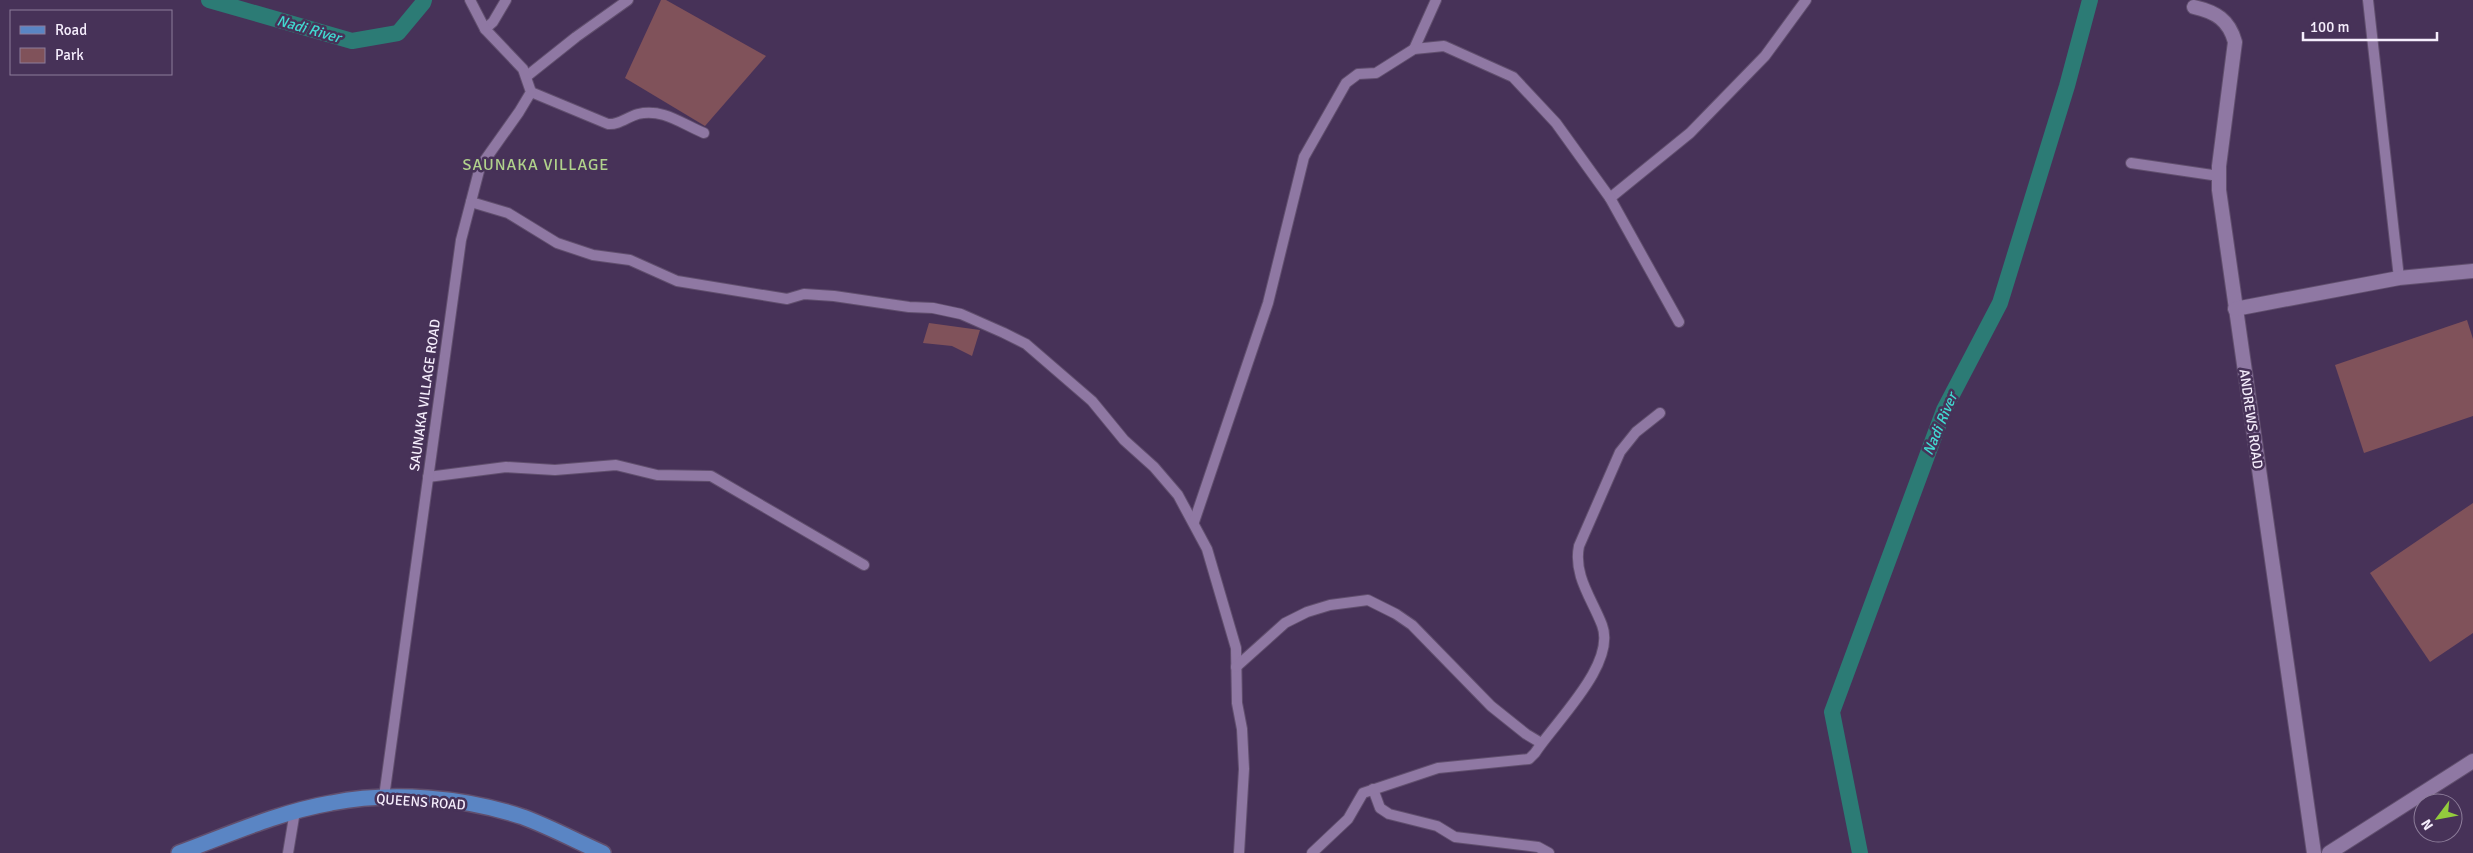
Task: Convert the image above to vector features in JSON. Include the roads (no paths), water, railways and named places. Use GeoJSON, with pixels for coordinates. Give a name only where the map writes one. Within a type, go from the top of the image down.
{"type":"FeatureCollection","features":[{"type":"Feature","properties":{"kind":"main road","name":"ANDREWS ROAD"},"geometry":{"type":"LineString","coordinates":[[2194,7],[2217,15],[2227,23],[2235,42],[2219,176],[2235,309],[2314,853]]}},
{"type":"Feature","properties":{"kind":"main road"},"geometry":{"type":"LineString","coordinates":[[2235,309],[2399,278],[2473,271]]}},
{"type":"Feature","properties":{"kind":"main road"},"geometry":{"type":"LineString","coordinates":[[2329,853],[2473,761]]}},
{"type":"Feature","properties":{"kind":"main road","name":"QUEENS ROAD"},"geometry":{"type":"LineString","coordinates":[[179,853],[295,811],[331,802],[384,797],[439,800],[481,806],[523,817],[603,853]]}},
{"type":"Feature","properties":{"kind":"street"},"geometry":{"type":"LineString","coordinates":[[470,0],[485,29],[527,76],[531,92],[608,124],[619,123],[638,114],[658,113],[704,134]]}},
{"type":"Feature","properties":{"kind":"street"},"geometry":{"type":"LineString","coordinates":[[485,29],[506,0]]}},
{"type":"Feature","properties":{"kind":"street"},"geometry":{"type":"LineString","coordinates":[[527,76],[628,0]]}},
{"type":"Feature","properties":{"kind":"street"},"geometry":{"type":"LineString","coordinates":[[1414,50],[1436,0]]}},
{"type":"Feature","properties":{"kind":"street"},"geometry":{"type":"LineString","coordinates":[[1610,198],[1690,133],[1764,56],[1806,0]]}},
{"type":"Feature","properties":{"kind":"street"},"geometry":{"type":"LineString","coordinates":[[2368,0],[2399,278]]}},
{"type":"Feature","properties":{"kind":"street"},"geometry":{"type":"LineString","coordinates":[[1194,522],[1268,303],[1304,157],[1346,83],[1358,74],[1376,73],[1414,50],[1444,46],[1512,77],[1556,123],[1610,198],[1679,322]]}},
{"type":"Feature","properties":{"kind":"street","name":"SAUNAKA VILLAGE ROAD"},"geometry":{"type":"LineString","coordinates":[[384,797],[460,240],[480,167],[531,92]]}},
{"type":"Feature","properties":{"kind":"street"},"geometry":{"type":"LineString","coordinates":[[2131,163],[2219,176]]}},
{"type":"Feature","properties":{"kind":"street"},"geometry":{"type":"LineString","coordinates":[[471,202],[508,213],[557,243],[593,255],[630,260],[677,281],[787,299],[804,294],[933,308],[961,314],[1026,344],[1092,401],[1124,440],[1154,467],[1178,495],[1207,549],[1236,648],[1237,703],[1242,729],[1244,769],[1239,853]]}},
{"type":"Feature","properties":{"kind":"street"},"geometry":{"type":"LineString","coordinates":[[1312,853],[1348,819],[1364,793],[1373,789],[1438,768],[1529,759],[1594,672],[1603,651],[1603,626],[1579,572],[1577,559],[1579,546],[1620,452],[1636,432],[1660,413]]}},
{"type":"Feature","properties":{"kind":"street"},"geometry":{"type":"LineString","coordinates":[[428,476],[506,467],[555,470],[616,465],[657,475],[711,476],[864,565]]}},
{"type":"Feature","properties":{"kind":"street"},"geometry":{"type":"LineString","coordinates":[[1236,667],[1285,623],[1307,612],[1330,604],[1368,600],[1396,614],[1412,625],[1491,706],[1526,734],[1541,743]]}},
{"type":"Feature","properties":{"kind":"street"},"geometry":{"type":"LineString","coordinates":[[1373,789],[1380,808],[1389,814],[1437,826],[1455,837],[1538,847],[1549,853]]}},
{"type":"Feature","properties":{"kind":"street"},"geometry":{"type":"LineString","coordinates":[[288,853],[295,811]]}},
{"type":"Feature","properties":{"kind":"waterway","name":"Nadi River"},"geometry":{"type":"LineString","coordinates":[[209,0],[352,41],[398,33],[424,0]]}},
{"type":"Feature","properties":{"kind":"waterway","name":"Nadi River"},"geometry":{"type":"LineString","coordinates":[[1860,853],[1832,712],[1944,410],[2000,303],[2067,86],[2090,0]]}},
{"type":"Feature","properties":{"kind":"district","name":"SAUNAKA VILLAGE"},"geometry":{"type":"Point","coordinates":[536,165]}}]}
